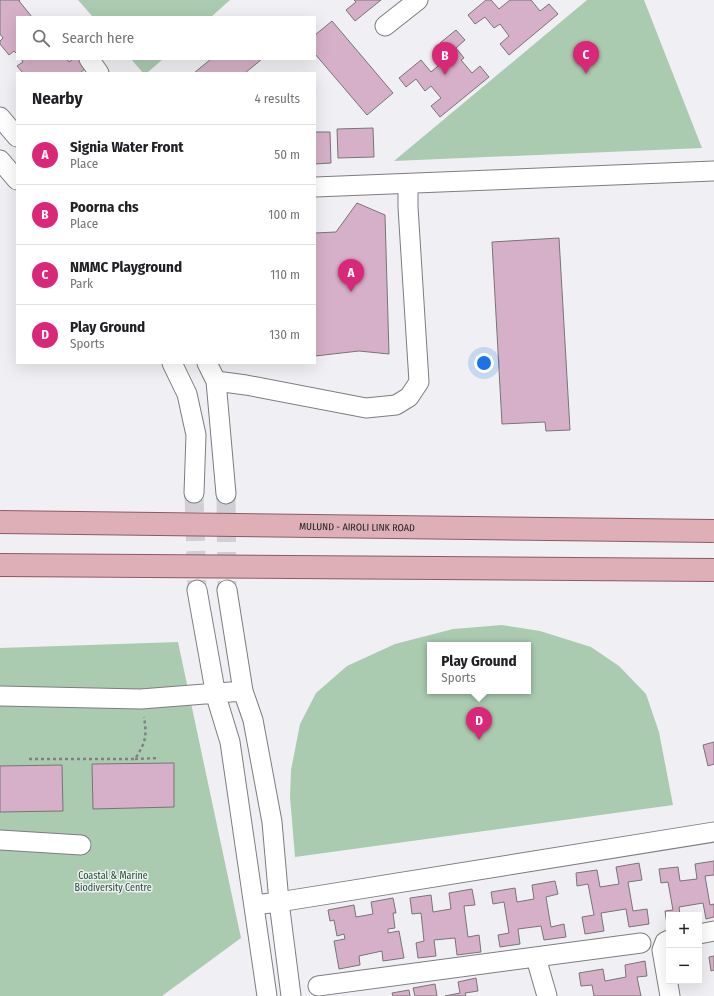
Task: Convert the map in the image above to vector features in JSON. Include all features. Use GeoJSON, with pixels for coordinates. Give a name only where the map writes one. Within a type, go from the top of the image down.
{"type":"FeatureCollection","features":[{"type":"Feature","properties":{"kind":"main road","name":"MULUND - AIROLI LINK ROAD"},"geometry":{"type":"LineString","coordinates":[[0,522],[714,531]]}},
{"type":"Feature","properties":{"kind":"main road"},"geometry":{"type":"LineString","coordinates":[[0,565],[714,570]]}},
{"type":"Feature","properties":{"kind":"street"},"geometry":{"type":"LineString","coordinates":[[384,26],[418,0]]}},
{"type":"Feature","properties":{"kind":"street"},"geometry":{"type":"LineString","coordinates":[[91,60],[98,72]]}},
{"type":"Feature","properties":{"kind":"street"},"geometry":{"type":"LineString","coordinates":[[0,117],[16,135]]}},
{"type":"Feature","properties":{"kind":"street"},"geometry":{"type":"LineString","coordinates":[[0,160],[16,179]]}},
{"type":"Feature","properties":{"kind":"street"},"geometry":{"type":"LineString","coordinates":[[316,187],[714,171]]}},
{"type":"Feature","properties":{"kind":"street"},"geometry":{"type":"LineString","coordinates":[[216,382],[246,385],[366,408],[396,405],[409,398],[420,382],[408,207],[408,184]]}},
{"type":"Feature","properties":{"kind":"street"},"geometry":{"type":"LineString","coordinates":[[172,364],[187,394],[196,435],[194,493]]}},
{"type":"Feature","properties":{"kind":"street"},"geometry":{"type":"LineString","coordinates":[[207,364],[216,382],[226,494]]}},
{"type":"Feature","properties":{"kind":"street"},"geometry":{"type":"LineString","coordinates":[[197,590],[215,694],[230,742],[267,996]]}},
{"type":"Feature","properties":{"kind":"street"},"geometry":{"type":"LineString","coordinates":[[227,590],[243,692],[253,720],[272,822],[279,902],[291,996]]}},
{"type":"Feature","properties":{"kind":"street"},"geometry":{"type":"LineString","coordinates":[[0,696],[141,698],[243,692]]}},
{"type":"Feature","properties":{"kind":"street"},"geometry":{"type":"LineString","coordinates":[[254,905],[714,832]]}},
{"type":"Feature","properties":{"kind":"street"},"geometry":{"type":"LineString","coordinates":[[0,840],[81,845]]}},
{"type":"Feature","properties":{"kind":"street"},"geometry":{"type":"LineString","coordinates":[[702,933],[714,931]]}},
{"type":"Feature","properties":{"kind":"street"},"geometry":{"type":"LineString","coordinates":[[666,942],[662,950],[670,996]]}},
{"type":"Feature","properties":{"kind":"street"},"geometry":{"type":"LineString","coordinates":[[318,986],[641,943]]}},
{"type":"Feature","properties":{"kind":"street"},"geometry":{"type":"LineString","coordinates":[[536,958],[547,996]]}},
{"type":"Feature","properties":{"kind":"path"},"geometry":{"type":"LineString","coordinates":[[135,759],[144,746],[146,731],[141,698]]}},
{"type":"Feature","properties":{"kind":"path"},"geometry":{"type":"LineString","coordinates":[[29,759],[159,758]]}},
{"type":"Feature","properties":{"kind":"green space"},"geometry":{"type":"Polygon","coordinates":[[[78,0],[230,0],[212,16],[92,16],[78,0]]]}},
{"type":"Feature","properties":{"kind":"green space"},"geometry":{"type":"Polygon","coordinates":[[[587,0],[644,0],[702,148],[394,161],[587,0]]]}},
{"type":"Feature","properties":{"kind":"green space"},"geometry":{"type":"Polygon","coordinates":[[[132,60],[162,60],[148,72],[142,72],[132,60]]]}},
{"type":"Feature","properties":{"kind":"green space"},"geometry":{"type":"Polygon","coordinates":[[[502,625],[540,631],[591,647],[619,666],[646,694],[659,732],[673,805],[295,857],[290,797],[291,770],[300,724],[316,693],[347,666],[395,644],[453,629],[502,625]]]}},
{"type":"Feature","properties":{"kind":"green space","name":"Coastal & Marine Biodiversity Centre"},"geometry":{"type":"Polygon","coordinates":[[[178,642],[241,938],[162,996],[0,996],[0,648],[178,642]]]}},
{"type":"Feature","properties":{"kind":"building"},"geometry":{"type":"Polygon","coordinates":[[[0,0],[20,0],[19,1],[31,16],[16,16],[16,53],[14,51],[9,55],[0,44],[0,41],[3,38],[0,34],[0,0]]]}},
{"type":"Feature","properties":{"kind":"building"},"geometry":{"type":"Polygon","coordinates":[[[354,0],[381,0],[355,21],[346,10],[356,2],[354,0]]]}},
{"type":"Feature","properties":{"kind":"building"},"geometry":{"type":"Polygon","coordinates":[[[486,0],[491,0],[499,9],[510,0],[531,0],[540,11],[549,4],[558,14],[509,55],[500,44],[509,36],[500,24],[494,28],[485,17],[475,24],[468,15],[486,0]]]}},
{"type":"Feature","properties":{"kind":"building"},"geometry":{"type":"Polygon","coordinates":[[[332,21],[393,93],[367,115],[316,55],[316,34],[332,21]]]}},
{"type":"Feature","properties":{"kind":"building"},"geometry":{"type":"Polygon","coordinates":[[[456,30],[465,40],[456,48],[464,58],[461,60],[472,73],[480,66],[489,77],[440,117],[431,106],[441,98],[431,86],[425,91],[416,79],[406,87],[399,78],[421,60],[431,72],[450,56],[440,43],[456,30]]]}},
{"type":"Feature","properties":{"kind":"building"},"geometry":{"type":"Polygon","coordinates":[[[22,60],[68,60],[69,62],[72,60],[79,60],[86,68],[81,72],[22,72],[17,66],[23,62],[22,60]]]}},
{"type":"Feature","properties":{"kind":"building"},"geometry":{"type":"Polygon","coordinates":[[[210,60],[261,60],[246,72],[195,72],[210,60]]]}},
{"type":"Feature","properties":{"kind":"building"},"geometry":{"type":"Polygon","coordinates":[[[373,128],[374,157],[338,158],[337,129],[373,128]]]}},
{"type":"Feature","properties":{"kind":"building"},"geometry":{"type":"Polygon","coordinates":[[[316,132],[330,132],[331,163],[316,164],[316,132]]]}},
{"type":"Feature","properties":{"kind":"building"},"geometry":{"type":"Polygon","coordinates":[[[357,203],[385,215],[389,354],[359,351],[316,356],[316,233],[336,232],[357,203]]]}},
{"type":"Feature","properties":{"kind":"building"},"geometry":{"type":"Polygon","coordinates":[[[559,238],[570,430],[546,431],[545,422],[502,424],[492,242],[559,238]]]}},
{"type":"Feature","properties":{"kind":"building"},"geometry":{"type":"Polygon","coordinates":[[[714,742],[714,764],[708,766],[703,745],[714,742]]]}},
{"type":"Feature","properties":{"kind":"building"},"geometry":{"type":"Polygon","coordinates":[[[174,763],[174,807],[93,809],[92,764],[174,763]]]}},
{"type":"Feature","properties":{"kind":"building"},"geometry":{"type":"Polygon","coordinates":[[[62,765],[63,811],[0,812],[0,766],[62,765]]]}},
{"type":"Feature","properties":{"kind":"building"},"geometry":{"type":"Polygon","coordinates":[[[714,861],[714,875],[705,876],[710,905],[714,904],[714,917],[706,919],[703,903],[679,907],[680,912],[666,912],[666,918],[665,911],[673,910],[668,882],[661,883],[659,869],[678,867],[680,881],[697,879],[695,864],[714,861]]]}},
{"type":"Feature","properties":{"kind":"building"},"geometry":{"type":"Polygon","coordinates":[[[639,863],[642,880],[628,882],[633,911],[647,909],[649,924],[629,927],[626,909],[601,913],[604,931],[585,934],[582,917],[594,915],[588,884],[577,886],[576,873],[597,870],[600,887],[619,884],[616,867],[639,863]]]}},
{"type":"Feature","properties":{"kind":"building"},"geometry":{"type":"Polygon","coordinates":[[[555,881],[558,894],[546,897],[551,927],[564,924],[566,937],[544,940],[541,926],[518,929],[520,944],[500,947],[498,935],[509,933],[504,902],[493,904],[491,892],[515,888],[517,902],[534,899],[532,885],[555,881]]]}},
{"type":"Feature","properties":{"kind":"building"},"geometry":{"type":"Polygon","coordinates":[[[472,889],[475,905],[464,906],[468,937],[479,935],[481,952],[457,955],[455,938],[434,940],[436,956],[418,958],[416,943],[424,941],[421,913],[412,914],[410,898],[431,895],[433,912],[451,909],[449,893],[472,889]]]}},
{"type":"Feature","properties":{"kind":"building"},"geometry":{"type":"Polygon","coordinates":[[[393,898],[396,913],[393,913],[395,928],[388,929],[388,933],[399,931],[404,958],[383,961],[382,951],[359,956],[360,965],[339,969],[334,941],[345,939],[344,934],[337,936],[334,920],[330,921],[328,910],[354,905],[356,917],[373,914],[371,902],[393,898]]]}},
{"type":"Feature","properties":{"kind":"building"},"geometry":{"type":"Polygon","coordinates":[[[714,956],[714,970],[711,971],[709,957],[714,956]]]}},
{"type":"Feature","properties":{"kind":"building"},"geometry":{"type":"Polygon","coordinates":[[[645,961],[647,976],[637,977],[641,996],[594,996],[592,985],[581,986],[579,973],[603,969],[605,981],[626,977],[625,965],[645,961]]]}},
{"type":"Feature","properties":{"kind":"building"},"geometry":{"type":"Polygon","coordinates":[[[476,978],[478,991],[465,993],[466,996],[445,996],[460,993],[458,982],[476,978]]]}},
{"type":"Feature","properties":{"kind":"building"},"geometry":{"type":"Polygon","coordinates":[[[435,984],[437,996],[415,996],[413,988],[435,984]]]}},
{"type":"Feature","properties":{"kind":"building"},"geometry":{"type":"Polygon","coordinates":[[[409,990],[410,996],[393,996],[392,993],[409,990]]]}},
{"type":"Feature","properties":{"kind":"tunnel"},"geometry":{"type":"LineString","coordinates":[[194,493],[197,590]]}},
{"type":"Feature","properties":{"kind":"tunnel"},"geometry":{"type":"LineString","coordinates":[[226,494],[227,590]]}},
{"type":"Feature","properties":{"kind":"place","name":"NMMC Playground"},"geometry":{"type":"Point","coordinates":[586,74]}},
{"type":"Feature","properties":{"kind":"place","name":"Poorna chs"},"geometry":{"type":"Point","coordinates":[445,75]}},
{"type":"Feature","properties":{"kind":"place","name":"Signia Water Front"},"geometry":{"type":"Point","coordinates":[351,292]}},
{"type":"Feature","properties":{"kind":"place","name":"Play Ground"},"geometry":{"type":"Point","coordinates":[479,740]}}]}
